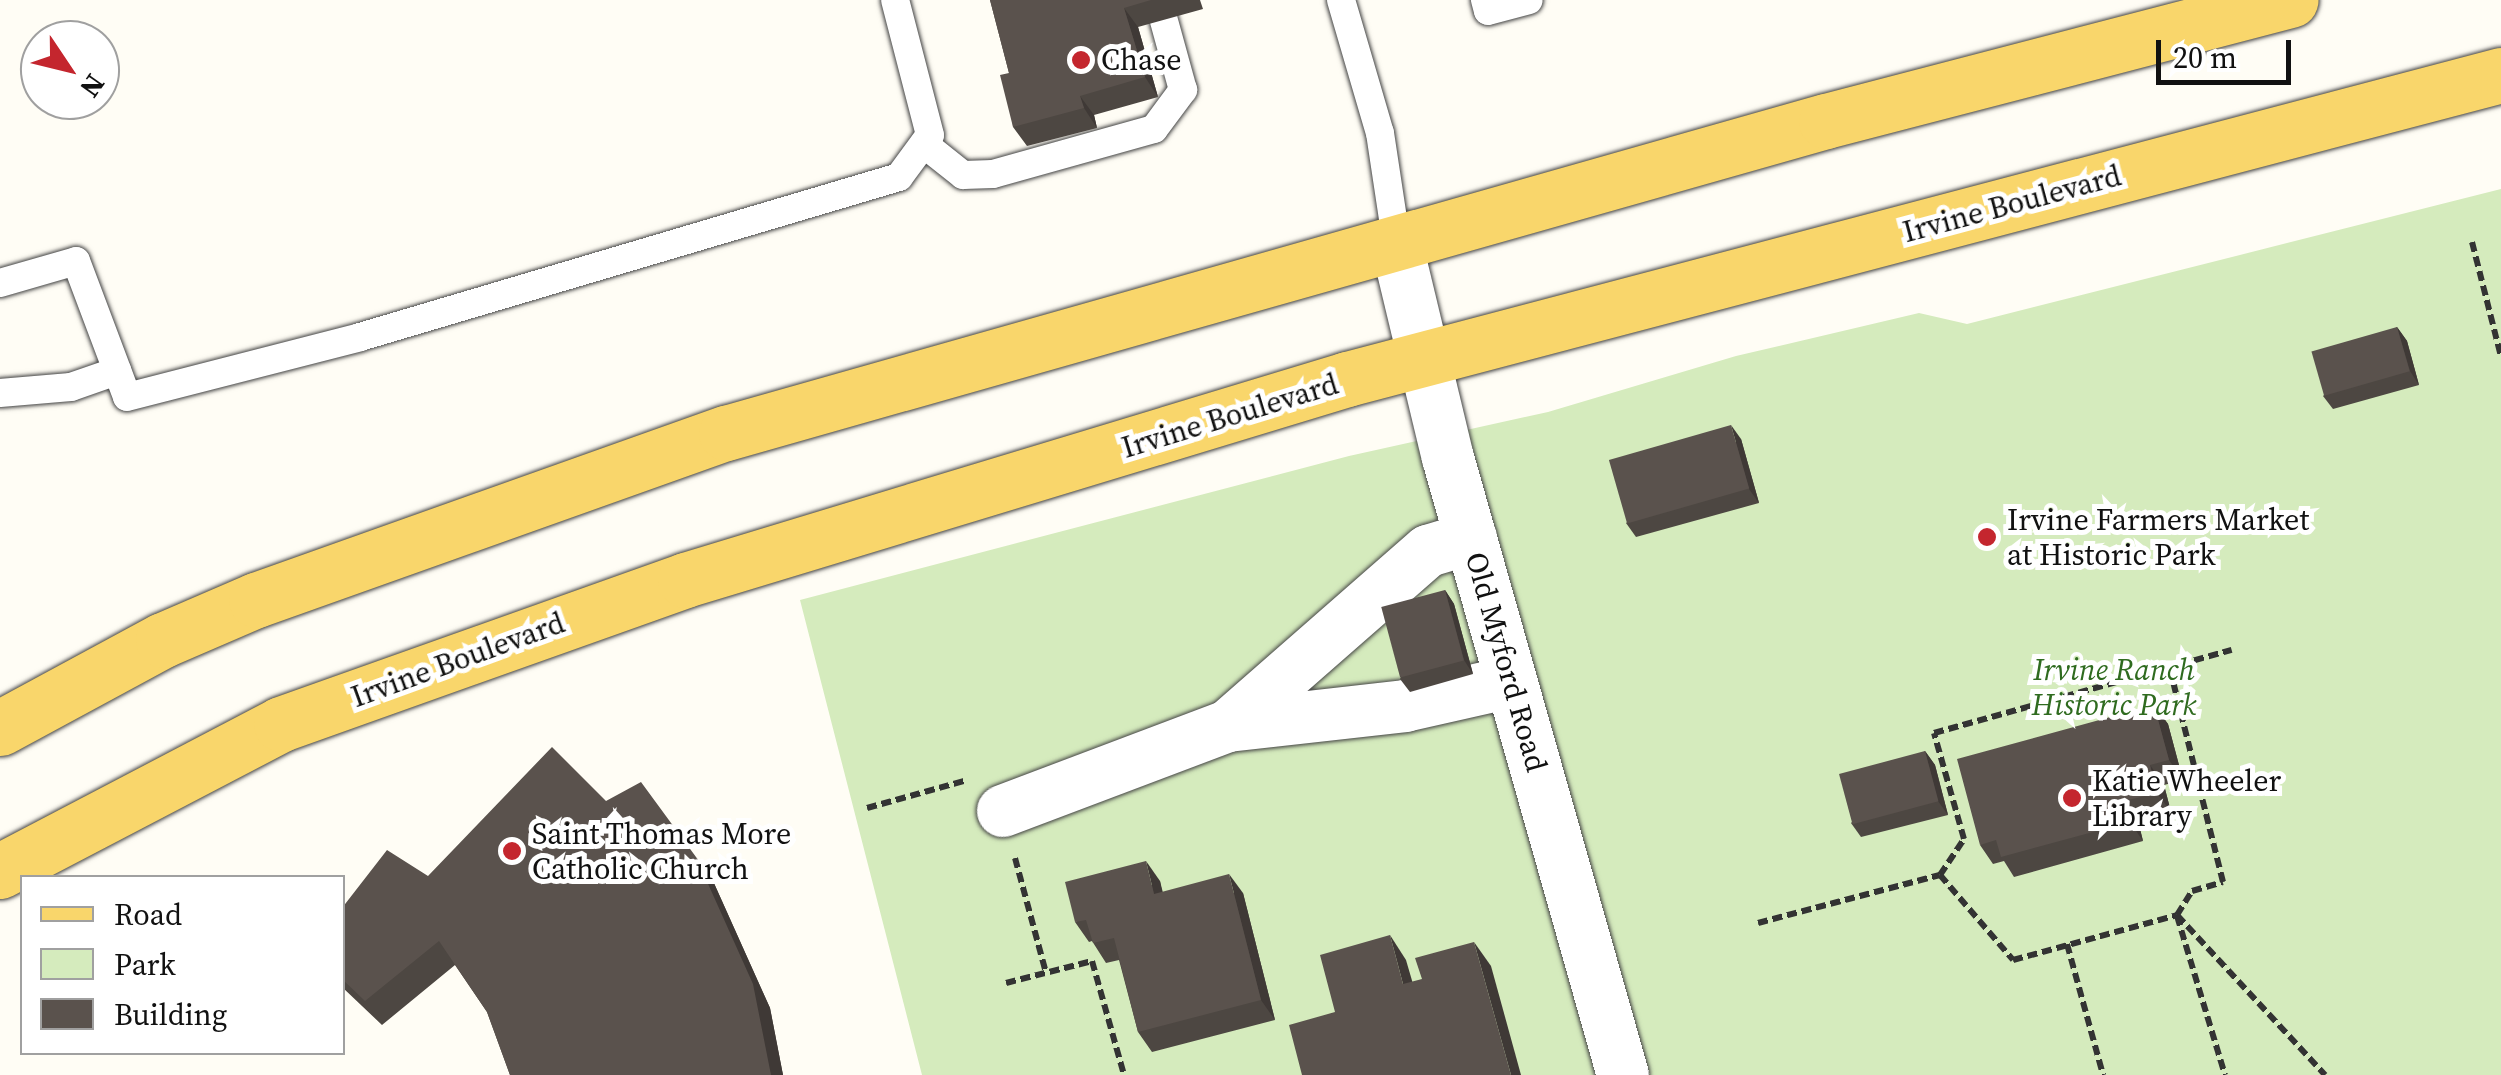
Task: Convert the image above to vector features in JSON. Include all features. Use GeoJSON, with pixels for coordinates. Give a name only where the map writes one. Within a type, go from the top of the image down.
{"type":"FeatureCollection","features":[{"type":"Feature","properties":{"kind":"main road"},"geometry":{"type":"LineString","coordinates":[[0,728],[163,640],[256,600],[726,433],[1397,246],[1826,121],[2292,0]]}},
{"type":"Feature","properties":{"kind":"main road","name":"Irvine Boulevard"},"geometry":{"type":"LineString","coordinates":[[0,871],[280,724],[685,580],[1424,358],[2501,76]]}},
{"type":"Feature","properties":{"kind":"street","name":"Old Myford Road"},"geometry":{"type":"LineString","coordinates":[[1397,246],[1471,538],[1623,1075]]}},
{"type":"Feature","properties":{"kind":"street"},"geometry":{"type":"LineString","coordinates":[[1228,726],[1428,552],[1471,538]]}},
{"type":"Feature","properties":{"kind":"street"},"geometry":{"type":"LineString","coordinates":[[1002,811],[1228,726],[1405,706],[1511,682]]}},
{"type":"Feature","properties":{"kind":"lane"},"geometry":{"type":"LineString","coordinates":[[0,282],[76,262],[126,397],[360,337],[899,176],[930,136],[896,0]]}},
{"type":"Feature","properties":{"kind":"lane"},"geometry":{"type":"LineString","coordinates":[[1341,0],[1380,133],[1397,246]]}},
{"type":"Feature","properties":{"kind":"lane"},"geometry":{"type":"LineString","coordinates":[[1486,0],[1488,12],[1529,0]]}},
{"type":"Feature","properties":{"kind":"lane"},"geometry":{"type":"LineString","coordinates":[[924,144],[963,175],[993,174],[1154,128],[1182,90],[1164,21]]}},
{"type":"Feature","properties":{"kind":"lane"},"geometry":{"type":"LineString","coordinates":[[0,393],[71,387],[117,371]]}},
{"type":"Feature","properties":{"kind":"path"},"geometry":{"type":"LineString","coordinates":[[2472,242],[2501,357]]}},
{"type":"Feature","properties":{"kind":"path"},"geometry":{"type":"LineString","coordinates":[[1758,923],[1940,875],[1964,839],[1934,733],[2232,650]]}},
{"type":"Feature","properties":{"kind":"path"},"geometry":{"type":"LineString","coordinates":[[1940,875],[2013,960],[2176,915],[2192,891],[2224,882],[2170,669]]}},
{"type":"Feature","properties":{"kind":"path"},"geometry":{"type":"LineString","coordinates":[[867,808],[992,773],[1046,973]]}},
{"type":"Feature","properties":{"kind":"path"},"geometry":{"type":"LineString","coordinates":[[2176,915],[2225,1075]]}},
{"type":"Feature","properties":{"kind":"path"},"geometry":{"type":"LineString","coordinates":[[2176,915],[2325,1075]]}},
{"type":"Feature","properties":{"kind":"path"},"geometry":{"type":"LineString","coordinates":[[2066,944],[2103,1075]]}},
{"type":"Feature","properties":{"kind":"path"},"geometry":{"type":"LineString","coordinates":[[1006,983],[1092,961],[1124,1075]]}},
{"type":"Feature","properties":{"kind":"green space","name":"Irvine Ranch Historic Park"},"geometry":{"type":"Polygon","coordinates":[[[2501,189],[2501,1075],[922,1075],[800,600],[1349,456],[1548,412],[1736,356],[1919,313],[1967,324],[2501,189]]]}},
{"type":"Feature","properties":{"kind":"building","name":"Chase"},"geometry":{"type":"Polygon","coordinates":[[[990,0],[1151,0],[1124,8],[1145,77],[1080,96],[1084,108],[1013,127],[1000,75],[1009,73],[990,0]]]}},
{"type":"Feature","properties":{"kind":"building"},"geometry":{"type":"Polygon","coordinates":[[[2397,327],[2410,371],[2324,396],[2311,352],[2397,327]]]}},
{"type":"Feature","properties":{"kind":"building"},"geometry":{"type":"Polygon","coordinates":[[[1731,425],[1749,488],[1627,523],[1609,460],[1731,425]]]}},
{"type":"Feature","properties":{"kind":"building"},"geometry":{"type":"Polygon","coordinates":[[[1445,590],[1464,661],[1400,678],[1381,607],[1445,590]]]}},
{"type":"Feature","properties":{"kind":"building","name":"Katie Wheeler Library"},"geometry":{"type":"Polygon","coordinates":[[[2154,705],[2169,760],[2150,765],[2157,793],[2124,801],[2130,822],[2001,857],[1996,840],[1980,845],[1957,759],[2154,705]]]}},
{"type":"Feature","properties":{"kind":"building"},"geometry":{"type":"Polygon","coordinates":[[[552,747],[606,801],[641,782],[696,857],[753,984],[771,1075],[510,1075],[487,1012],[439,941],[365,1001],[345,982],[345,904],[387,850],[428,876],[552,747]]]}},
{"type":"Feature","properties":{"kind":"building"},"geometry":{"type":"Polygon","coordinates":[[[1925,751],[1938,801],[1852,824],[1839,774],[1925,751]]]}},
{"type":"Feature","properties":{"kind":"building"},"geometry":{"type":"Polygon","coordinates":[[[1146,861],[1154,894],[1229,874],[1261,1000],[1138,1032],[1114,938],[1093,943],[1086,920],[1075,922],[1065,882],[1146,861]]]}},
{"type":"Feature","properties":{"kind":"building"},"geometry":{"type":"Polygon","coordinates":[[[1390,935],[1403,984],[1422,979],[1415,958],[1474,942],[1511,1075],[1302,1075],[1289,1025],[1335,1012],[1320,955],[1390,935]]]}},
{"type":"Feature","properties":{"kind":"place","name":"Chase"},"geometry":{"type":"Point","coordinates":[1081,60]}},
{"type":"Feature","properties":{"kind":"place","name":"Irvine Farmers Market at Historic Park"},"geometry":{"type":"Point","coordinates":[1987,537]}},
{"type":"Feature","properties":{"kind":"place","name":"Katie Wheeler Library"},"geometry":{"type":"Point","coordinates":[2072,798]}},
{"type":"Feature","properties":{"kind":"place","name":"Saint Thomas More Catholic Church"},"geometry":{"type":"Point","coordinates":[512,851]}}]}
